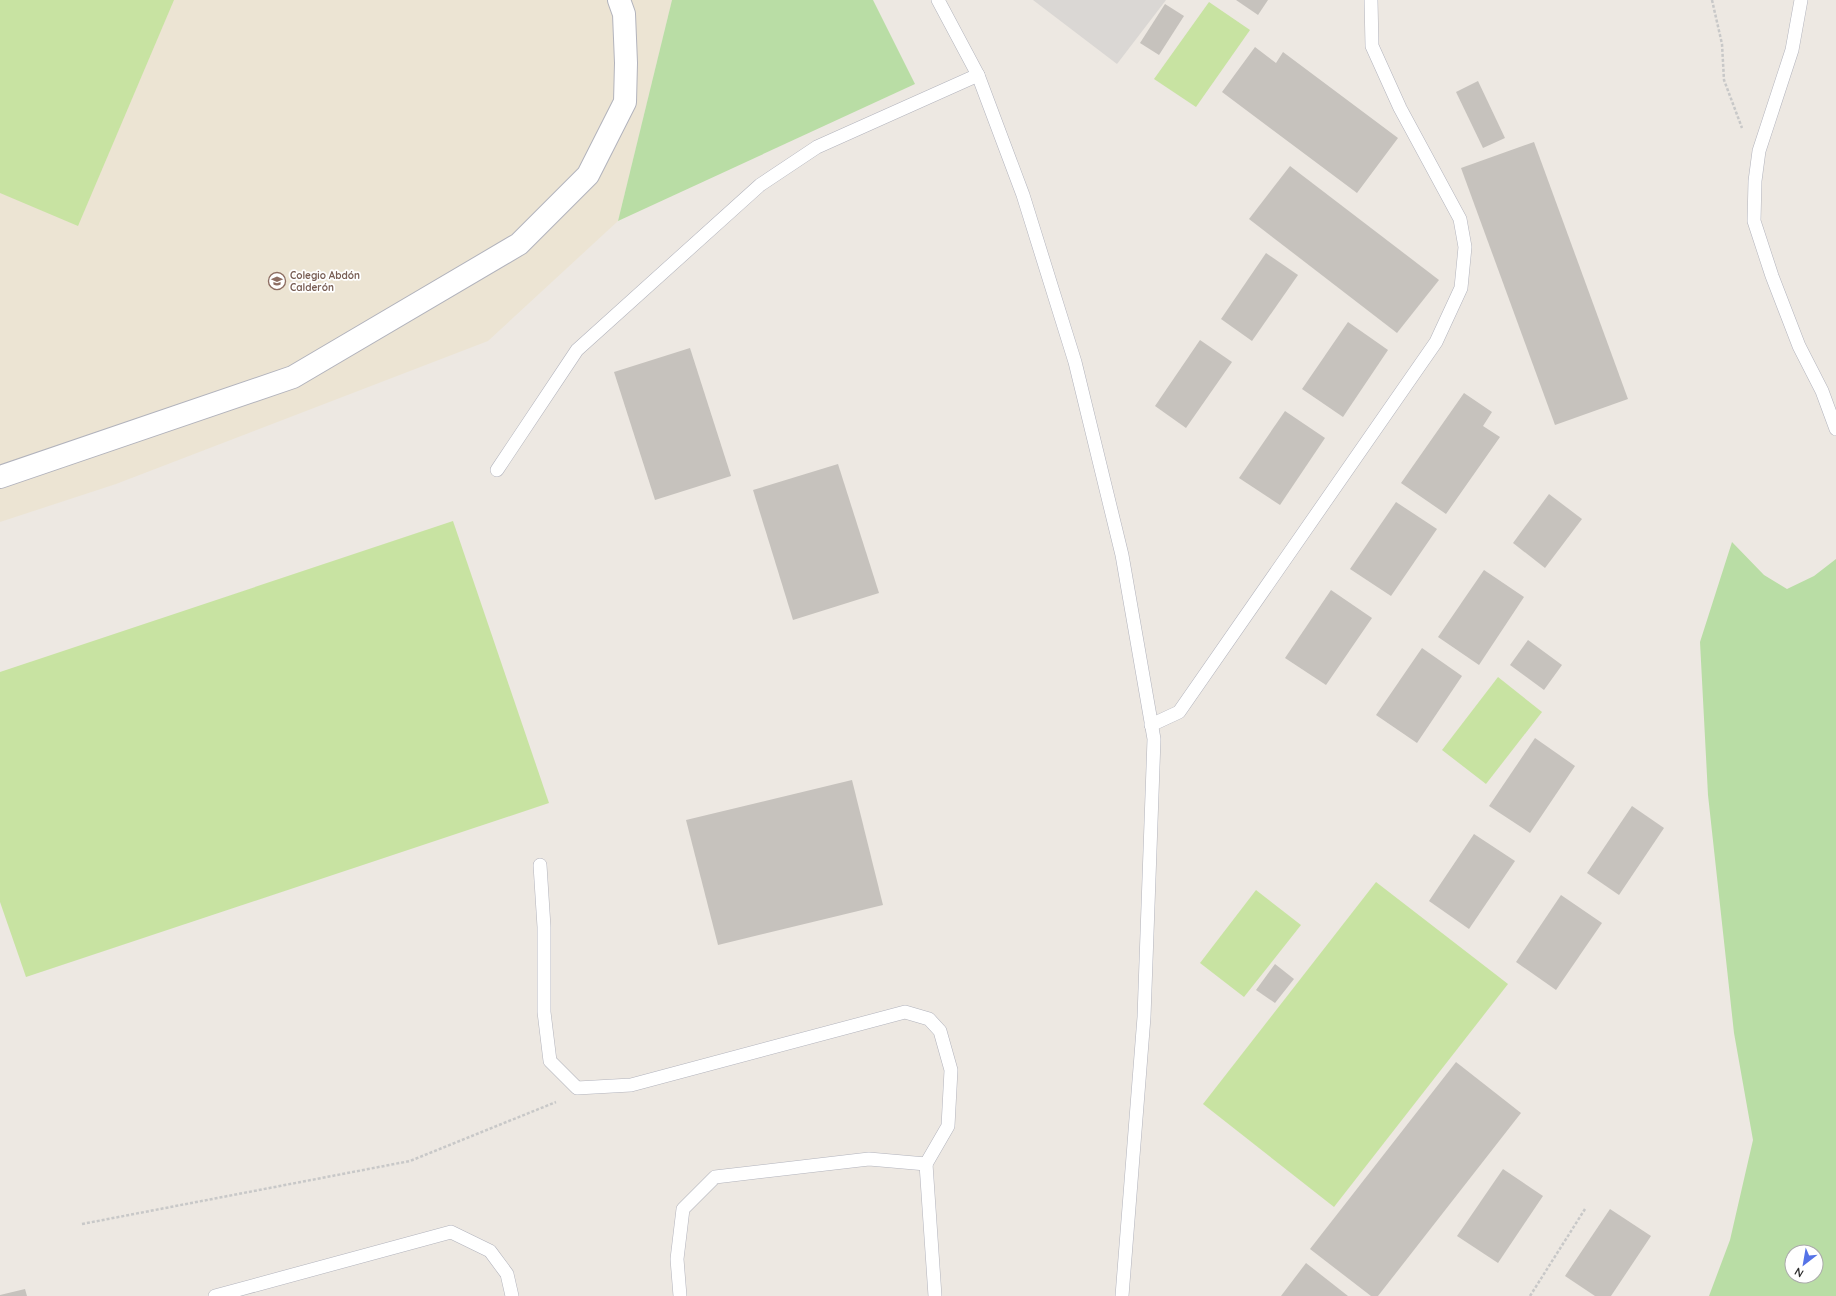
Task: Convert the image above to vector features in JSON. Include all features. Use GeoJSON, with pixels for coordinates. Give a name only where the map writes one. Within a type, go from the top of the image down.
{"type":"FeatureCollection","features":[{"type":"Feature","properties":{"kind":"street"},"geometry":{"type":"LineString","coordinates":[[0,477],[293,377],[519,244],[588,175],[625,102],[626,63],[624,14],[619,0]]}},
{"type":"Feature","properties":{"kind":"lane"},"geometry":{"type":"LineString","coordinates":[[938,0],[978,75],[1024,195],[1075,362],[1122,555],[1154,739],[1144,1017],[1122,1296]]}},
{"type":"Feature","properties":{"kind":"lane"},"geometry":{"type":"LineString","coordinates":[[1151,725],[1179,712],[1436,342],[1462,288],[1464,247],[1460,219],[1400,108],[1372,46],[1371,0]]}},
{"type":"Feature","properties":{"kind":"lane"},"geometry":{"type":"LineString","coordinates":[[1801,0],[1792,50],[1759,151],[1755,181],[1754,221],[1772,276],[1799,346],[1822,390],[1836,429]]}},
{"type":"Feature","properties":{"kind":"lane"},"geometry":{"type":"LineString","coordinates":[[497,470],[577,350],[760,185],[817,147],[978,75]]}},
{"type":"Feature","properties":{"kind":"lane"},"geometry":{"type":"LineString","coordinates":[[540,865],[544,927],[544,1012],[550,1061],[577,1088],[631,1085],[905,1012],[929,1019],[940,1031],[951,1070],[948,1126],[926,1164],[935,1296]]}},
{"type":"Feature","properties":{"kind":"lane"},"geometry":{"type":"LineString","coordinates":[[680,1296],[677,1258],[683,1208],[715,1177],[869,1159],[926,1164]]}},
{"type":"Feature","properties":{"kind":"lane"},"geometry":{"type":"LineString","coordinates":[[215,1296],[451,1232],[490,1251],[507,1274],[512,1296]]}},
{"type":"Feature","properties":{"kind":"path"},"geometry":{"type":"LineString","coordinates":[[1712,0],[1722,44],[1724,80],[1740,125],[1759,151]]}},
{"type":"Feature","properties":{"kind":"path"},"geometry":{"type":"LineString","coordinates":[[82,1224],[410,1161],[550,1105],[577,1088]]}},
{"type":"Feature","properties":{"kind":"path"},"geometry":{"type":"LineString","coordinates":[[1530,1296],[1585,1209]]}},
{"type":"Feature","properties":{"kind":"shaded area","name":"Colegio Abdón Calderón"},"geometry":{"type":"Polygon","coordinates":[[[0,0],[672,0],[618,221],[488,341],[116,484],[0,522],[0,0]]]}},
{"type":"Feature","properties":{"kind":"shaded area"},"geometry":{"type":"Polygon","coordinates":[[[1033,0],[1166,0],[1117,64],[1033,0]]]}},
{"type":"Feature","properties":{"kind":"green space"},"geometry":{"type":"Polygon","coordinates":[[[0,0],[174,0],[78,226],[0,193],[0,0]]]}},
{"type":"Feature","properties":{"kind":"green space"},"geometry":{"type":"Polygon","coordinates":[[[672,0],[873,0],[915,84],[618,221],[672,0]]]}},
{"type":"Feature","properties":{"kind":"green space"},"geometry":{"type":"Polygon","coordinates":[[[1209,2],[1250,30],[1196,107],[1154,79],[1209,2]]]}},
{"type":"Feature","properties":{"kind":"green space"},"geometry":{"type":"Polygon","coordinates":[[[453,521],[549,803],[26,977],[0,902],[0,672],[453,521]]]}},
{"type":"Feature","properties":{"kind":"green space"},"geometry":{"type":"Polygon","coordinates":[[[1732,542],[1764,575],[1787,589],[1814,576],[1836,559],[1836,1296],[1709,1296],[1730,1240],[1753,1140],[1734,1033],[1708,795],[1700,642],[1732,542]]]}},
{"type":"Feature","properties":{"kind":"green space"},"geometry":{"type":"Polygon","coordinates":[[[1498,677],[1542,712],[1486,784],[1442,750],[1498,677]]]}},
{"type":"Feature","properties":{"kind":"green space"},"geometry":{"type":"Polygon","coordinates":[[[1376,882],[1508,984],[1334,1207],[1203,1104],[1376,882]]]}},
{"type":"Feature","properties":{"kind":"green space"},"geometry":{"type":"Polygon","coordinates":[[[1256,890],[1301,925],[1244,997],[1200,963],[1256,890]]]}},
{"type":"Feature","properties":{"kind":"building"},"geometry":{"type":"Polygon","coordinates":[[[1236,0],[1268,0],[1258,15],[1236,0]]]}},
{"type":"Feature","properties":{"kind":"building"},"geometry":{"type":"Polygon","coordinates":[[[1165,4],[1184,16],[1159,55],[1140,43],[1165,4]]]}},
{"type":"Feature","properties":{"kind":"building"},"geometry":{"type":"Polygon","coordinates":[[[1255,47],[1276,63],[1283,52],[1398,138],[1357,193],[1222,92],[1255,47]]]}},
{"type":"Feature","properties":{"kind":"building"},"geometry":{"type":"Polygon","coordinates":[[[1478,81],[1505,138],[1483,148],[1456,92],[1478,81]]]}},
{"type":"Feature","properties":{"kind":"building"},"geometry":{"type":"Polygon","coordinates":[[[1534,142],[1628,399],[1555,425],[1461,168],[1534,142]]]}},
{"type":"Feature","properties":{"kind":"building"},"geometry":{"type":"Polygon","coordinates":[[[1290,166],[1439,280],[1397,333],[1249,219],[1290,166]]]}},
{"type":"Feature","properties":{"kind":"building"},"geometry":{"type":"Polygon","coordinates":[[[1266,253],[1298,275],[1252,341],[1221,319],[1266,253]]]}},
{"type":"Feature","properties":{"kind":"building"},"geometry":{"type":"Polygon","coordinates":[[[1348,322],[1388,350],[1343,417],[1302,389],[1348,322]]]}},
{"type":"Feature","properties":{"kind":"building"},"geometry":{"type":"Polygon","coordinates":[[[1200,340],[1232,362],[1186,428],[1155,406],[1200,340]]]}},
{"type":"Feature","properties":{"kind":"building"},"geometry":{"type":"Polygon","coordinates":[[[690,348],[731,476],[655,500],[614,372],[690,348]]]}},
{"type":"Feature","properties":{"kind":"building"},"geometry":{"type":"Polygon","coordinates":[[[1464,393],[1492,412],[1483,426],[1500,437],[1446,514],[1401,483],[1464,393]]]}},
{"type":"Feature","properties":{"kind":"building"},"geometry":{"type":"Polygon","coordinates":[[[1285,411],[1325,438],[1280,505],[1239,478],[1285,411]]]}},
{"type":"Feature","properties":{"kind":"building"},"geometry":{"type":"Polygon","coordinates":[[[838,464],[879,593],[793,620],[753,490],[838,464]]]}},
{"type":"Feature","properties":{"kind":"building"},"geometry":{"type":"Polygon","coordinates":[[[1549,494],[1582,519],[1545,568],[1513,543],[1549,494]]]}},
{"type":"Feature","properties":{"kind":"building"},"geometry":{"type":"Polygon","coordinates":[[[1396,502],[1437,529],[1391,596],[1350,569],[1396,502]]]}},
{"type":"Feature","properties":{"kind":"building"},"geometry":{"type":"Polygon","coordinates":[[[1484,570],[1524,597],[1479,665],[1438,637],[1484,570]]]}},
{"type":"Feature","properties":{"kind":"building"},"geometry":{"type":"Polygon","coordinates":[[[1331,590],[1372,618],[1326,685],[1285,658],[1331,590]]]}},
{"type":"Feature","properties":{"kind":"building"},"geometry":{"type":"Polygon","coordinates":[[[1528,640],[1562,665],[1544,690],[1510,665],[1528,640]]]}},
{"type":"Feature","properties":{"kind":"building"},"geometry":{"type":"Polygon","coordinates":[[[1422,648],[1462,676],[1417,743],[1376,715],[1422,648]]]}},
{"type":"Feature","properties":{"kind":"building"},"geometry":{"type":"Polygon","coordinates":[[[1535,738],[1575,766],[1530,833],[1489,806],[1535,738]]]}},
{"type":"Feature","properties":{"kind":"building"},"geometry":{"type":"Polygon","coordinates":[[[852,780],[883,905],[718,945],[686,820],[852,780]]]}},
{"type":"Feature","properties":{"kind":"building"},"geometry":{"type":"Polygon","coordinates":[[[1632,806],[1664,828],[1619,895],[1587,873],[1632,806]]]}},
{"type":"Feature","properties":{"kind":"building"},"geometry":{"type":"Polygon","coordinates":[[[1474,834],[1515,861],[1469,929],[1429,901],[1474,834]]]}},
{"type":"Feature","properties":{"kind":"building"},"geometry":{"type":"Polygon","coordinates":[[[1561,895],[1602,923],[1556,990],[1516,962],[1561,895]]]}},
{"type":"Feature","properties":{"kind":"building"},"geometry":{"type":"Polygon","coordinates":[[[1275,964],[1294,979],[1275,1003],[1256,990],[1275,964]]]}},
{"type":"Feature","properties":{"kind":"building"},"geometry":{"type":"Polygon","coordinates":[[[1456,1062],[1521,1113],[1378,1296],[1371,1296],[1310,1249],[1456,1062]]]}},
{"type":"Feature","properties":{"kind":"building"},"geometry":{"type":"Polygon","coordinates":[[[1503,1169],[1543,1196],[1498,1263],[1457,1236],[1503,1169]]]}},
{"type":"Feature","properties":{"kind":"building"},"geometry":{"type":"Polygon","coordinates":[[[1610,1209],[1651,1236],[1611,1296],[1595,1296],[1565,1276],[1610,1209]]]}},
{"type":"Feature","properties":{"kind":"building"},"geometry":{"type":"Polygon","coordinates":[[[1306,1263],[1348,1296],[1281,1296],[1306,1263]]]}},
{"type":"Feature","properties":{"kind":"building"},"geometry":{"type":"Polygon","coordinates":[[[25,1289],[27,1296],[0,1296],[0,1295],[25,1289]]]}},
{"type":"Feature","properties":{"kind":"place","name":"Colegio Abdón Calderón"},"geometry":{"type":"Point","coordinates":[277,281]}}]}
